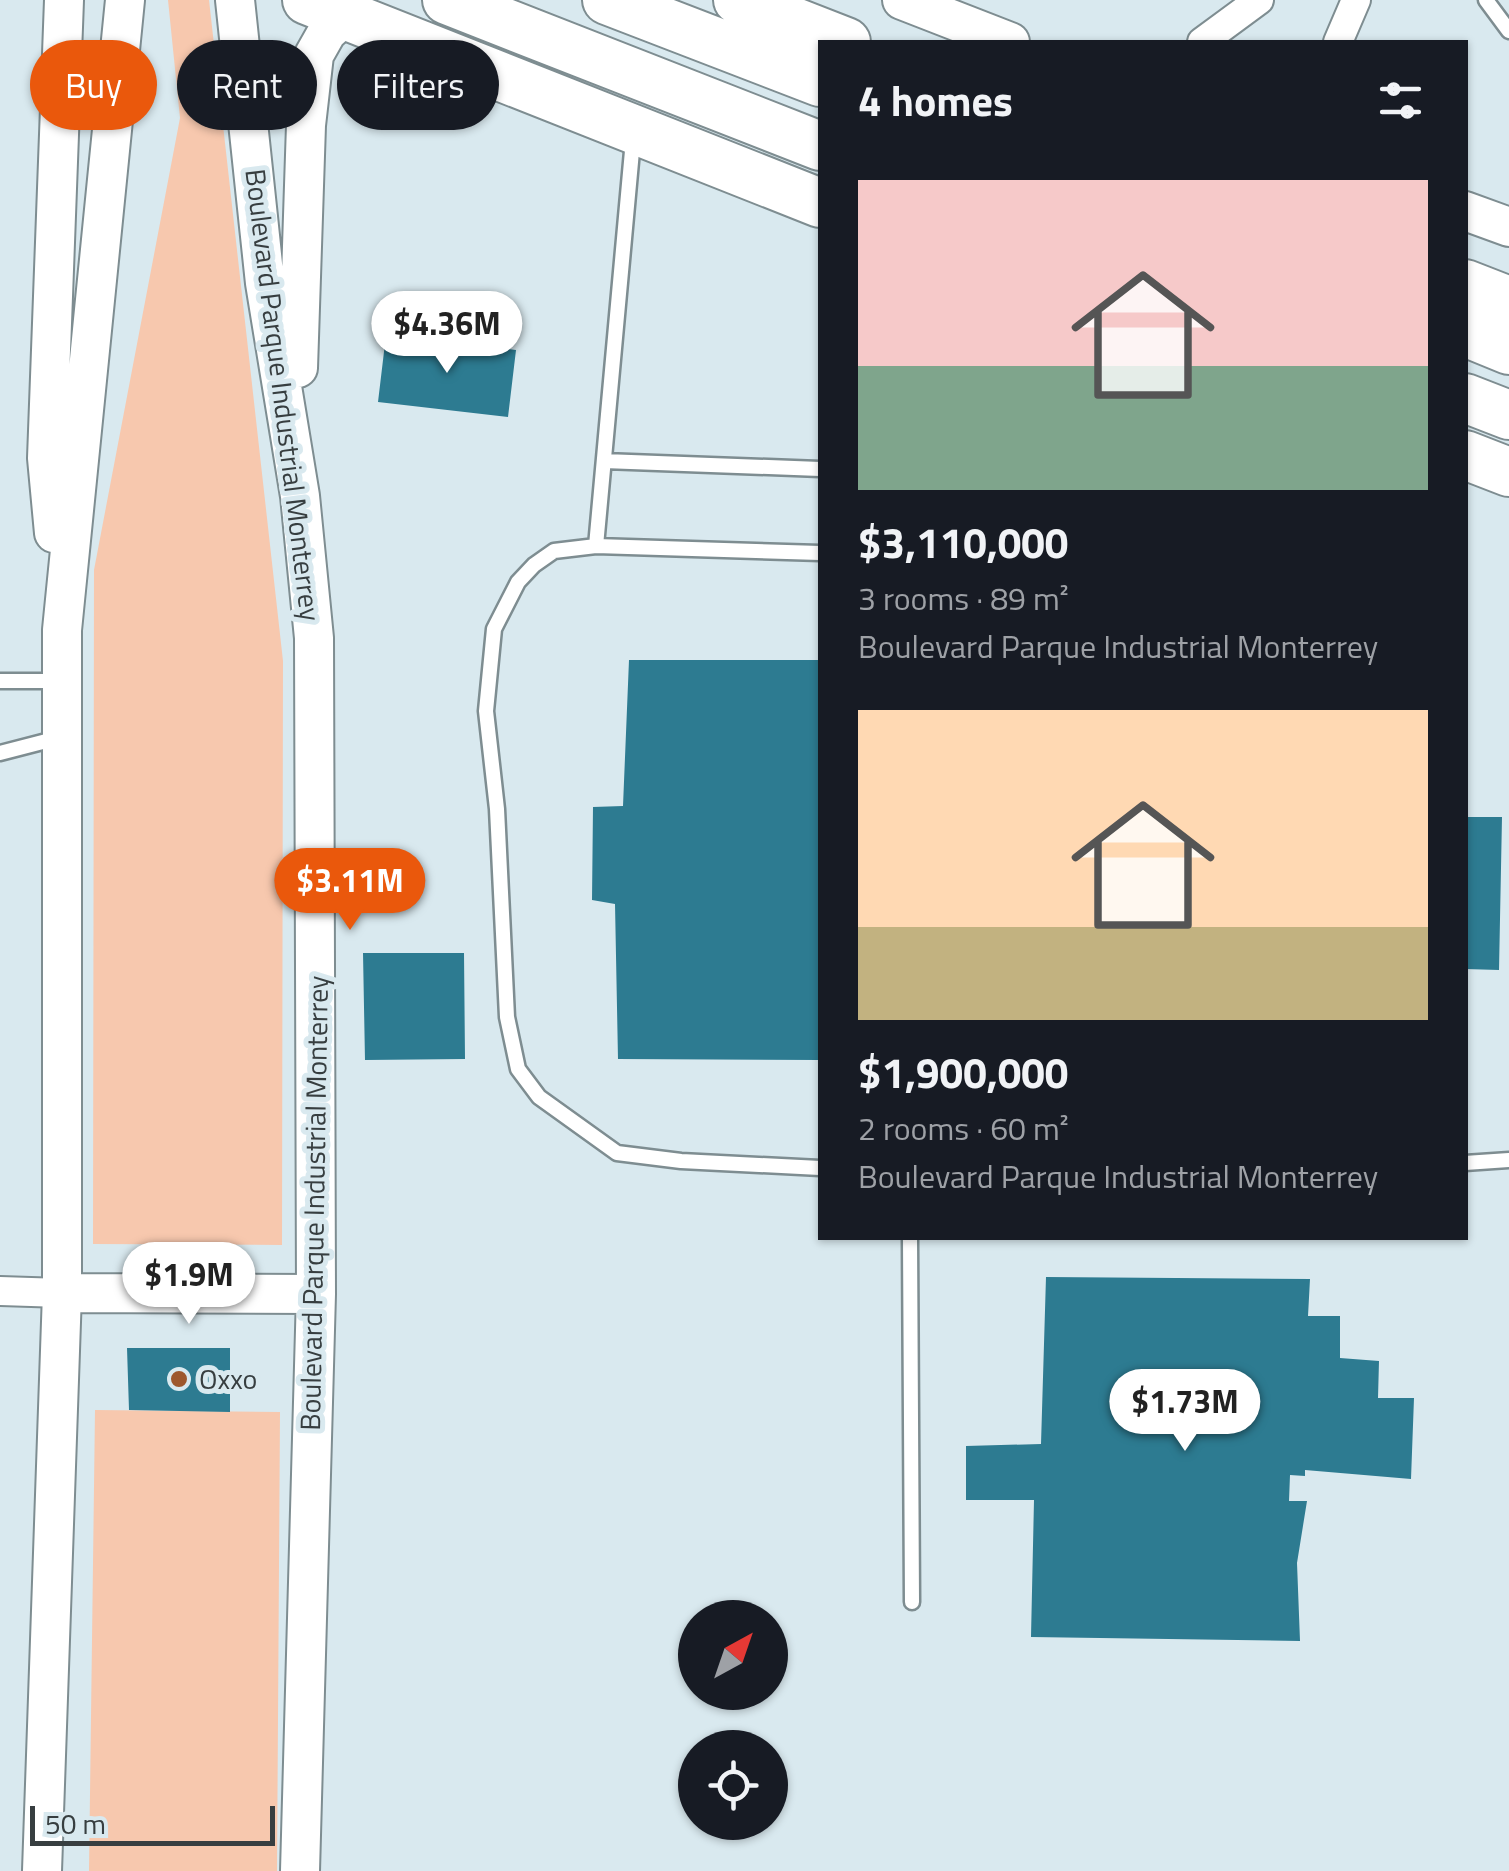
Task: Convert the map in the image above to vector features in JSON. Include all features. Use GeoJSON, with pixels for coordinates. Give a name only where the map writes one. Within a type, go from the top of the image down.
{"type":"FeatureCollection","features":[{"type":"Feature","properties":{"kind":"highway"},"geometry":{"type":"LineString","coordinates":[[447,0],[818,145]]}},
{"type":"Feature","properties":{"kind":"highway"},"geometry":{"type":"LineString","coordinates":[[606,0],[818,81]]}},
{"type":"Feature","properties":{"kind":"highway"},"geometry":{"type":"LineString","coordinates":[[738,0],[841,40]]}},
{"type":"Feature","properties":{"kind":"highway"},"geometry":{"type":"LineString","coordinates":[[339,10],[818,202]]}},
{"type":"Feature","properties":{"kind":"highway"},"geometry":{"type":"LineString","coordinates":[[1468,285],[1509,301]]}},
{"type":"Feature","properties":{"kind":"highway"},"geometry":{"type":"LineString","coordinates":[[1468,333],[1509,350]]}},
{"type":"Feature","properties":{"kind":"highway"},"geometry":{"type":"LineString","coordinates":[[1468,399],[1509,415]]}},
{"type":"Feature","properties":{"kind":"highway"},"geometry":{"type":"LineString","coordinates":[[1468,456],[1509,472]]}},
{"type":"Feature","properties":{"kind":"street"},"geometry":{"type":"LineString","coordinates":[[42,1871],[62,1293],[62,630],[48,458],[64,0]]}},
{"type":"Feature","properties":{"kind":"street"},"geometry":{"type":"LineString","coordinates":[[62,630],[126,0]]}},
{"type":"Feature","properties":{"kind":"street","name":"Boulevard Parque Industrial Monterrey"},"geometry":{"type":"LineString","coordinates":[[234,0],[265,284],[300,496],[314,638],[316,1294],[300,1871]]}},
{"type":"Feature","properties":{"kind":"street"},"geometry":{"type":"LineString","coordinates":[[902,0],[1005,40]]}},
{"type":"Feature","properties":{"kind":"street"},"geometry":{"type":"LineString","coordinates":[[1205,40],[1258,0]]}},
{"type":"Feature","properties":{"kind":"street"},"geometry":{"type":"LineString","coordinates":[[1339,40],[1356,0]]}},
{"type":"Feature","properties":{"kind":"street"},"geometry":{"type":"LineString","coordinates":[[300,496],[298,312],[306,125],[314,56],[339,10]]}},
{"type":"Feature","properties":{"kind":"street"},"geometry":{"type":"LineString","coordinates":[[1468,212],[1509,227]]}},
{"type":"Feature","properties":{"kind":"street"},"geometry":{"type":"LineString","coordinates":[[0,1291],[316,1294]]}},
{"type":"Feature","properties":{"kind":"lane"},"geometry":{"type":"LineString","coordinates":[[1486,0],[1509,30]]}},
{"type":"Feature","properties":{"kind":"lane"},"geometry":{"type":"LineString","coordinates":[[596,546],[634,129]]}},
{"type":"Feature","properties":{"kind":"lane"},"geometry":{"type":"LineString","coordinates":[[604,461],[818,469]]}},
{"type":"Feature","properties":{"kind":"lane"},"geometry":{"type":"LineString","coordinates":[[818,553],[596,546],[554,551],[518,582],[494,629],[486,711],[497,809],[507,1017],[518,1069],[539,1097],[618,1153],[680,1162],[818,1168]]}},
{"type":"Feature","properties":{"kind":"lane"},"geometry":{"type":"LineString","coordinates":[[0,681],[62,682]]}},
{"type":"Feature","properties":{"kind":"lane"},"geometry":{"type":"LineString","coordinates":[[0,753],[62,737]]}},
{"type":"Feature","properties":{"kind":"lane"},"geometry":{"type":"LineString","coordinates":[[1468,1163],[1509,1160]]}},
{"type":"Feature","properties":{"kind":"lane"},"geometry":{"type":"LineString","coordinates":[[910,1240],[912,1602]]}},
{"type":"Feature","properties":{"kind":"shaded area"},"geometry":{"type":"Polygon","coordinates":[[[168,0],[209,0],[213,40],[177,40],[177,88],[168,0]]]}},
{"type":"Feature","properties":{"kind":"shaded area"},"geometry":{"type":"Polygon","coordinates":[[[178,130],[224,130],[283,661],[282,1245],[93,1244],[94,570],[178,130]]]}},
{"type":"Feature","properties":{"kind":"shaded area"},"geometry":{"type":"Polygon","coordinates":[[[95,1410],[280,1412],[277,1871],[89,1871],[95,1410]]]}},
{"type":"Feature","properties":{"kind":"building"},"geometry":{"type":"Polygon","coordinates":[[[386,335],[516,350],[508,417],[378,402],[386,335]]]}},
{"type":"Feature","properties":{"kind":"building"},"geometry":{"type":"Polygon","coordinates":[[[629,660],[818,660],[818,1060],[618,1059],[615,904],[592,900],[593,807],[623,806],[629,660]]]}},
{"type":"Feature","properties":{"kind":"building"},"geometry":{"type":"Polygon","coordinates":[[[1468,817],[1502,817],[1499,970],[1468,969],[1468,817]]]}},
{"type":"Feature","properties":{"kind":"building"},"geometry":{"type":"Polygon","coordinates":[[[363,953],[464,953],[465,1059],[365,1060],[363,953]]]}},
{"type":"Feature","properties":{"kind":"building"},"geometry":{"type":"Polygon","coordinates":[[[1046,1277],[1310,1279],[1308,1316],[1340,1316],[1340,1358],[1379,1361],[1378,1398],[1414,1398],[1411,1479],[1305,1470],[1305,1476],[1290,1475],[1289,1501],[1307,1501],[1297,1563],[1300,1641],[1031,1637],[1034,1500],[966,1500],[966,1446],[1041,1444],[1046,1277]]]}},
{"type":"Feature","properties":{"kind":"building","name":"Oxxo"},"geometry":{"type":"Polygon","coordinates":[[[127,1348],[230,1348],[230,1412],[129,1410],[127,1348]]]}},
{"type":"Feature","properties":{"kind":"place","name":"Oxxo"},"geometry":{"type":"Point","coordinates":[179,1379]}}]}
